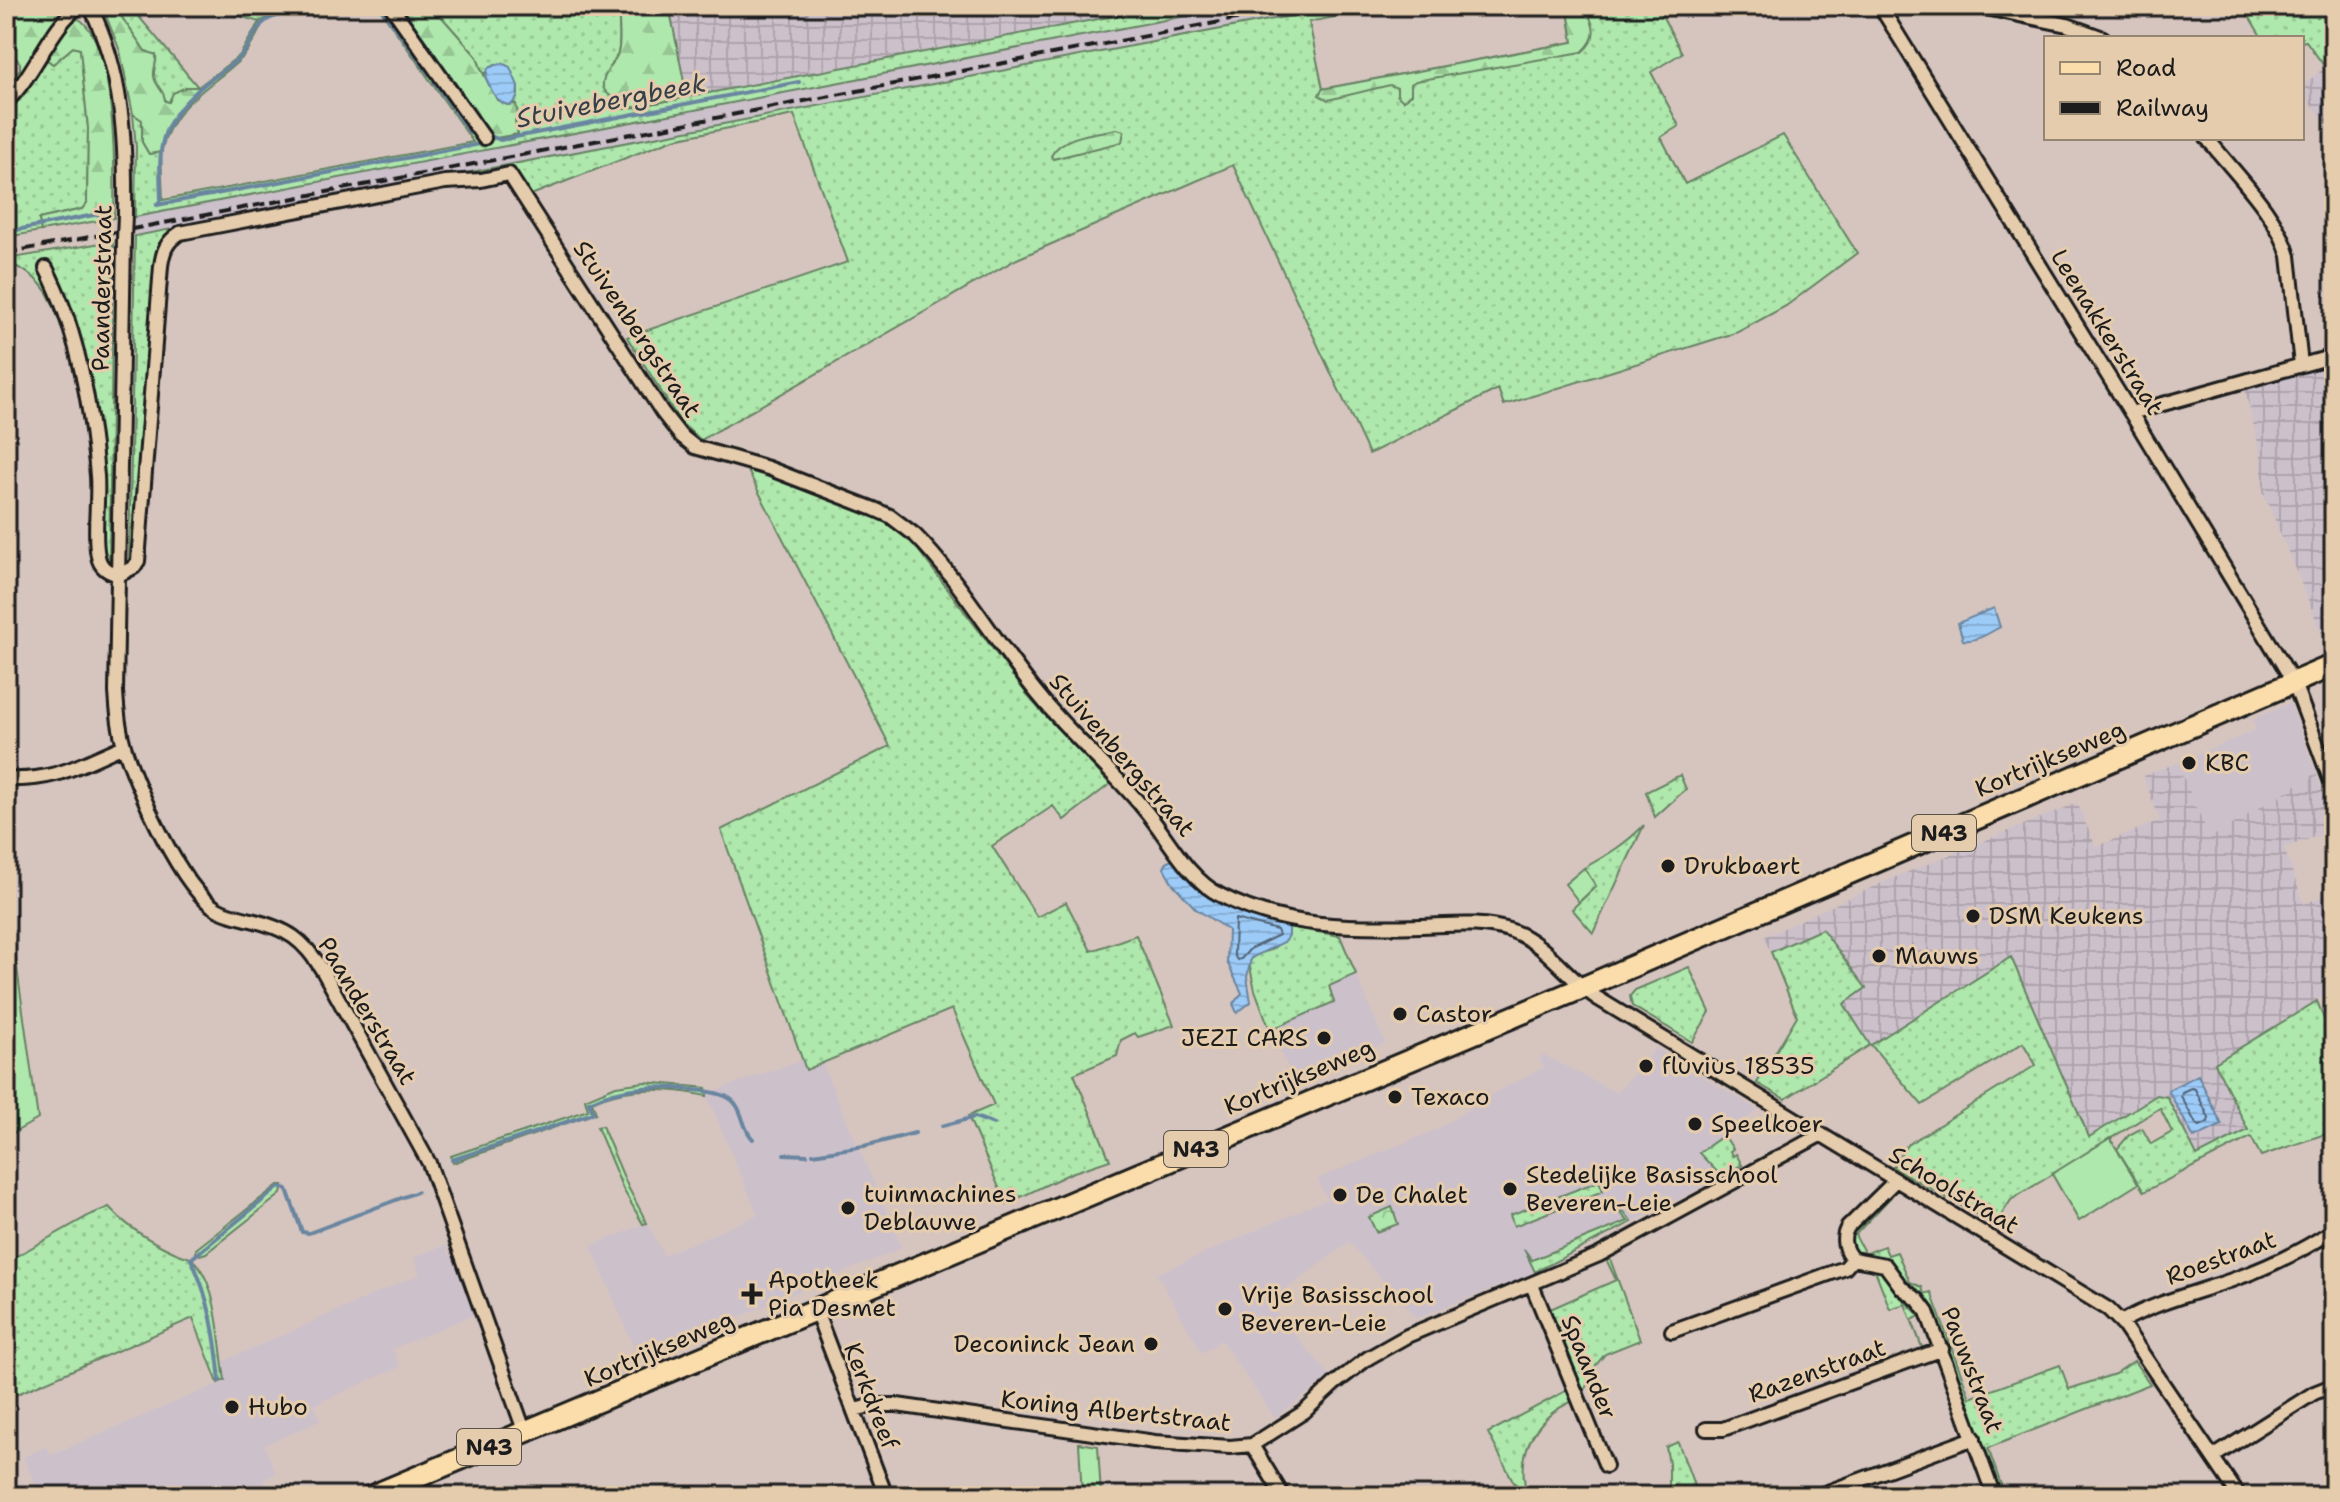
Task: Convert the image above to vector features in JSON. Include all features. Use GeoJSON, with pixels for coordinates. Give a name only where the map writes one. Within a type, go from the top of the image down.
{"type":"FeatureCollection","features":[{"type":"Feature","properties":{"kind":"main road","name":"Kortrijkseweg"},"geometry":{"type":"LineString","coordinates":[[372,1496],[1582,988],[2334,665]]}},
{"type":"Feature","properties":{"kind":"street"},"geometry":{"type":"LineString","coordinates":[[6,102],[36,66],[63,21],[79,6]]}},
{"type":"Feature","properties":{"kind":"street","name":"Paanderstraat"},"geometry":{"type":"LineString","coordinates":[[90,6],[106,44],[125,135],[116,692],[124,746],[162,834],[186,876],[206,901],[219,911],[276,927],[295,936],[311,952],[323,971],[429,1163],[525,1433]]}},
{"type":"Feature","properties":{"kind":"street"},"geometry":{"type":"LineString","coordinates":[[391,6],[484,138]]}},
{"type":"Feature","properties":{"kind":"street","name":"Leenakkerstraat"},"geometry":{"type":"LineString","coordinates":[[1880,6],[2294,683],[2334,790]]}},
{"type":"Feature","properties":{"kind":"street"},"geometry":{"type":"LineString","coordinates":[[1977,6],[2067,25],[2097,36]]}},
{"type":"Feature","properties":{"kind":"street"},"geometry":{"type":"LineString","coordinates":[[2209,140],[2268,211],[2285,240],[2301,365]]}},
{"type":"Feature","properties":{"kind":"street","name":"Stuivenbergstraat"},"geometry":{"type":"LineString","coordinates":[[119,575],[134,567],[138,561],[161,266],[163,251],[170,239],[180,233],[445,182],[481,180],[509,174],[662,412],[680,435],[705,451],[768,468],[874,509],[890,516],[915,535],[1042,699],[1128,789],[1196,876],[1210,889],[1247,906],[1297,921],[1330,926],[1500,927],[1524,936],[1582,988]]}},
{"type":"Feature","properties":{"kind":"street","name":"Paanderstraat"},"geometry":{"type":"LineString","coordinates":[[46,268],[61,301],[78,360],[90,420],[97,474],[98,559],[103,568],[119,575]]}},
{"type":"Feature","properties":{"kind":"street"},"geometry":{"type":"LineString","coordinates":[[2131,413],[2334,356]]}},
{"type":"Feature","properties":{"kind":"street"},"geometry":{"type":"LineString","coordinates":[[6,779],[53,776],[124,746]]}},
{"type":"Feature","properties":{"kind":"street","name":"Schoolstraat"},"geometry":{"type":"LineString","coordinates":[[1582,988],[2092,1298],[2121,1322],[2239,1496]]}},
{"type":"Feature","properties":{"kind":"street","name":"Koning Albertstraat"},"geometry":{"type":"LineString","coordinates":[[854,1410],[875,1405],[897,1405],[1155,1442],[1230,1447],[1252,1445],[1304,1412],[1368,1358],[1407,1336],[1599,1255],[1820,1135]]}},
{"type":"Feature","properties":{"kind":"street"},"geometry":{"type":"LineString","coordinates":[[1672,1331],[1845,1268],[1853,1259],[1844,1242],[1845,1230],[1895,1181]]}},
{"type":"Feature","properties":{"kind":"street","name":"Roestraat"},"geometry":{"type":"LineString","coordinates":[[2121,1322],[2144,1309],[2270,1266],[2334,1230]]}},
{"type":"Feature","properties":{"kind":"street","name":"Pauwstraat"},"geometry":{"type":"LineString","coordinates":[[1853,1259],[1874,1261],[1889,1269],[1902,1288],[1923,1306],[1942,1349],[1994,1496]]}},
{"type":"Feature","properties":{"kind":"street","name":"Spaander"},"geometry":{"type":"LineString","coordinates":[[1532,1285],[1606,1466]]}},
{"type":"Feature","properties":{"kind":"street","name":"Kerkdreef"},"geometry":{"type":"LineString","coordinates":[[816,1311],[886,1496]]}},
{"type":"Feature","properties":{"kind":"street","name":"Razenstraat"},"geometry":{"type":"LineString","coordinates":[[1706,1429],[1723,1429],[1942,1349]]}},
{"type":"Feature","properties":{"kind":"street"},"geometry":{"type":"LineString","coordinates":[[2213,1457],[2314,1393],[2334,1385]]}},
{"type":"Feature","properties":{"kind":"street"},"geometry":{"type":"LineString","coordinates":[[1817,1496],[1974,1438]]}},
{"type":"Feature","properties":{"kind":"street"},"geometry":{"type":"LineString","coordinates":[[1252,1445],[1283,1496]]}},
{"type":"Feature","properties":{"kind":"shaded area"},"geometry":{"type":"Polygon","coordinates":[[[669,6],[1167,6],[687,97],[669,6]]]}},
{"type":"Feature","properties":{"kind":"shaded area"},"geometry":{"type":"Polygon","coordinates":[[[1219,6],[1352,6],[135,236],[135,212],[1219,6]]]}},
{"type":"Feature","properties":{"kind":"shaded area"},"geometry":{"type":"Polygon","coordinates":[[[2334,60],[2334,143],[2328,125],[2304,95],[2304,84],[2334,60]]]}},
{"type":"Feature","properties":{"kind":"shaded area"},"geometry":{"type":"Polygon","coordinates":[[[2334,365],[2334,647],[2329,651],[2263,491],[2261,456],[2245,389],[2334,365]]]}},
{"type":"Feature","properties":{"kind":"shaded area"},"geometry":{"type":"Polygon","coordinates":[[[2290,703],[2316,773],[2210,838],[2177,763],[2256,730],[2253,719],[2290,703]]]}},
{"type":"Feature","properties":{"kind":"shaded area"},"geometry":{"type":"Polygon","coordinates":[[[2177,763],[2210,838],[2316,773],[2334,825],[2334,830],[2284,848],[2304,904],[2334,892],[2334,989],[2215,1063],[2251,1137],[2192,1168],[2160,1108],[2094,1148],[2011,957],[1833,1069],[1797,1016],[1764,937],[1886,881],[2077,803],[2096,847],[2160,820],[2143,776],[2177,763]]]}},
{"type":"Feature","properties":{"kind":"shaded area"},"geometry":{"type":"Polygon","coordinates":[[[1356,974],[1385,1043],[1295,1081],[1270,1030],[1334,1001],[1328,986],[1356,974]]]}},
{"type":"Feature","properties":{"kind":"shaded area","name":"Stedelijke Basisschool Beveren-Leie"},"geometry":{"type":"Polygon","coordinates":[[[1656,1048],[1758,1110],[1699,1153],[1721,1177],[1535,1273],[1416,1318],[1349,1242],[1268,1303],[1330,1376],[1275,1418],[1221,1340],[1202,1353],[1157,1274],[1327,1199],[1317,1179],[1440,1128],[1485,1098],[1544,1067],[1539,1060],[1543,1055],[1617,1093],[1656,1048]]]}},
{"type":"Feature","properties":{"kind":"shaded area"},"geometry":{"type":"Polygon","coordinates":[[[802,1060],[806,1069],[822,1063],[902,1248],[639,1359],[591,1246],[647,1223],[664,1255],[758,1215],[706,1094],[802,1060]]]}},
{"type":"Feature","properties":{"kind":"shaded area","name":"Hubo"},"geometry":{"type":"Polygon","coordinates":[[[446,1245],[450,1257],[456,1255],[475,1314],[392,1349],[400,1367],[314,1405],[320,1421],[264,1445],[276,1474],[264,1479],[271,1496],[40,1496],[23,1457],[46,1447],[51,1455],[225,1381],[222,1362],[420,1274],[414,1257],[446,1245]]]}},
{"type":"Feature","properties":{"kind":"green space"},"geometry":{"type":"Polygon","coordinates":[[[25,6],[66,6],[27,71],[6,95],[6,85],[20,69],[20,63],[6,46],[6,12],[11,17],[25,6]]]}},
{"type":"Feature","properties":{"kind":"green space"},"geometry":{"type":"Polygon","coordinates":[[[102,6],[114,6],[145,51],[156,55],[155,80],[165,101],[169,102],[173,93],[186,87],[198,87],[240,55],[259,22],[261,27],[241,59],[183,109],[166,135],[161,152],[149,154],[142,142],[142,120],[133,114],[120,51],[102,6]]]}},
{"type":"Feature","properties":{"kind":"green space"},"geometry":{"type":"Polygon","coordinates":[[[114,6],[130,6],[198,87],[186,87],[165,102],[154,76],[156,55],[145,51],[114,6]]]}},
{"type":"Feature","properties":{"kind":"green space"},"geometry":{"type":"Polygon","coordinates":[[[207,6],[330,6],[276,14],[259,22],[207,6]]]}},
{"type":"Feature","properties":{"kind":"green space"},"geometry":{"type":"Polygon","coordinates":[[[378,6],[385,6],[480,141],[518,134],[514,103],[518,86],[495,64],[485,74],[477,57],[439,14],[436,6],[620,6],[618,53],[603,84],[611,96],[621,101],[624,109],[1167,6],[1238,6],[135,217],[133,114],[142,120],[142,142],[149,154],[161,152],[163,200],[473,142],[378,6]]]}},
{"type":"Feature","properties":{"kind":"green space"},"geometry":{"type":"Polygon","coordinates":[[[397,6],[436,6],[439,14],[477,57],[497,100],[507,105],[516,104],[518,134],[490,139],[397,6]]]}},
{"type":"Feature","properties":{"kind":"green space"},"geometry":{"type":"Polygon","coordinates":[[[620,6],[669,6],[687,97],[624,109],[620,101],[604,90],[604,78],[619,48],[620,6]]]}},
{"type":"Feature","properties":{"kind":"green space"},"geometry":{"type":"Polygon","coordinates":[[[1342,6],[1390,6],[1309,22],[1323,89],[1573,42],[1568,10],[1594,6],[1657,6],[1682,53],[1651,72],[1679,126],[1661,137],[1685,184],[1783,135],[1857,253],[1786,306],[1738,332],[1504,405],[1498,389],[1369,454],[1233,165],[1017,259],[701,440],[681,423],[627,337],[848,262],[794,115],[674,139],[531,195],[511,169],[165,239],[133,563],[129,563],[135,236],[1342,6]]]}},
{"type":"Feature","properties":{"kind":"green space"},"geometry":{"type":"Polygon","coordinates":[[[2243,6],[2334,6],[2334,60],[2325,67],[2304,42],[2304,36],[2261,36],[2243,6]]]}},
{"type":"Feature","properties":{"kind":"green space"},"geometry":{"type":"Polygon","coordinates":[[[1585,7],[1594,30],[1591,41],[1582,52],[1416,81],[1411,84],[1411,94],[1403,101],[1397,95],[1397,88],[1390,85],[1328,100],[1319,95],[1322,89],[1573,42],[1568,10],[1585,7]]]}},
{"type":"Feature","properties":{"kind":"green space"},"geometry":{"type":"Polygon","coordinates":[[[79,19],[91,33],[101,55],[107,82],[113,143],[114,218],[41,231],[39,219],[82,209],[87,203],[88,128],[80,49],[73,47],[53,64],[46,59],[68,25],[79,19]]]}},
{"type":"Feature","properties":{"kind":"green space"},"geometry":{"type":"Polygon","coordinates":[[[73,47],[80,49],[88,128],[87,203],[82,209],[39,219],[41,231],[6,237],[6,109],[46,59],[53,64],[73,47]]]}},
{"type":"Feature","properties":{"kind":"green space"},"geometry":{"type":"Polygon","coordinates":[[[1117,129],[1124,131],[1122,142],[1053,159],[1051,156],[1071,139],[1117,129]]]}},
{"type":"Feature","properties":{"kind":"green space"},"geometry":{"type":"Polygon","coordinates":[[[113,241],[109,568],[100,555],[101,491],[72,350],[69,351],[45,290],[27,272],[13,265],[13,258],[113,241]]]}},
{"type":"Feature","properties":{"kind":"green space"},"geometry":{"type":"Polygon","coordinates":[[[747,469],[876,517],[912,542],[1032,701],[1110,784],[1064,820],[1053,806],[992,846],[1037,917],[1066,902],[1091,951],[1136,935],[1174,1025],[1138,1037],[1135,1033],[1121,1040],[1117,1056],[1074,1074],[1110,1160],[1071,1173],[1006,1204],[968,1116],[994,1105],[952,1009],[806,1070],[721,830],[890,746],[747,469]]]}},
{"type":"Feature","properties":{"kind":"green space"},"geometry":{"type":"Polygon","coordinates":[[[1680,775],[1686,789],[1655,817],[1646,792],[1680,775]]]}},
{"type":"Feature","properties":{"kind":"green space"},"geometry":{"type":"Polygon","coordinates":[[[1644,825],[1593,933],[1572,909],[1596,886],[1584,868],[1623,844],[1644,825]]]}},
{"type":"Feature","properties":{"kind":"green space"},"geometry":{"type":"Polygon","coordinates":[[[1584,868],[1596,886],[1579,902],[1565,884],[1584,868]]]}},
{"type":"Feature","properties":{"kind":"green space"},"geometry":{"type":"Polygon","coordinates":[[[6,889],[38,1119],[6,1137],[6,889]]]}},
{"type":"Feature","properties":{"kind":"green space"},"geometry":{"type":"Polygon","coordinates":[[[1289,927],[1340,936],[1356,974],[1329,986],[1334,1002],[1270,1030],[1249,963],[1254,955],[1271,950],[1289,935],[1289,927]]]}},
{"type":"Feature","properties":{"kind":"green space"},"geometry":{"type":"Polygon","coordinates":[[[1822,929],[1866,988],[1844,1004],[1870,1045],[1785,1099],[1757,1083],[1797,1016],[1771,952],[1822,929]]]}},
{"type":"Feature","properties":{"kind":"green space"},"geometry":{"type":"Polygon","coordinates":[[[2011,957],[2089,1137],[2157,1095],[2167,1097],[2197,1156],[2248,1130],[2215,1063],[2317,1001],[2334,1045],[2334,1131],[2261,1156],[2251,1137],[2144,1192],[2117,1149],[2129,1135],[2142,1128],[2151,1144],[2172,1132],[2160,1108],[2011,1200],[1995,1225],[1893,1167],[1907,1145],[2036,1065],[2023,1043],[1922,1105],[1871,1045],[2011,957]]]}},
{"type":"Feature","properties":{"kind":"green space"},"geometry":{"type":"Polygon","coordinates":[[[1689,967],[1710,1012],[1692,1042],[1632,1006],[1630,996],[1635,990],[1689,967]]]}},
{"type":"Feature","properties":{"kind":"green space"},"geometry":{"type":"Polygon","coordinates":[[[645,1082],[706,1088],[707,1096],[664,1090],[620,1093],[592,1102],[596,1113],[453,1163],[451,1156],[588,1110],[585,1099],[616,1086],[645,1082]]]}},
{"type":"Feature","properties":{"kind":"green space"},"geometry":{"type":"Polygon","coordinates":[[[602,1126],[647,1223],[643,1224],[623,1189],[597,1127],[602,1126]]]}},
{"type":"Feature","properties":{"kind":"green space"},"geometry":{"type":"Polygon","coordinates":[[[1724,1135],[1733,1149],[1730,1151],[1733,1156],[1736,1154],[1742,1165],[1721,1176],[1699,1153],[1724,1135]]]}},
{"type":"Feature","properties":{"kind":"green space"},"geometry":{"type":"Polygon","coordinates":[[[2110,1138],[2138,1184],[2079,1221],[2052,1174],[2110,1138]]]}},
{"type":"Feature","properties":{"kind":"green space"},"geometry":{"type":"Polygon","coordinates":[[[1599,1181],[1603,1191],[1514,1226],[1510,1215],[1599,1181]]]}},
{"type":"Feature","properties":{"kind":"green space"},"geometry":{"type":"Polygon","coordinates":[[[278,1185],[283,1185],[281,1194],[206,1253],[200,1255],[196,1252],[196,1249],[278,1185]]]}},
{"type":"Feature","properties":{"kind":"green space"},"geometry":{"type":"Polygon","coordinates":[[[1889,1195],[1891,1197],[1855,1235],[1865,1254],[1884,1246],[1888,1255],[1897,1252],[1910,1282],[1922,1287],[1924,1294],[1931,1292],[1970,1398],[2060,1365],[2069,1389],[2115,1374],[2134,1361],[2150,1384],[1988,1448],[2005,1496],[2000,1496],[1934,1313],[1887,1261],[1860,1255],[1851,1248],[1850,1232],[1889,1195]]]}},
{"type":"Feature","properties":{"kind":"green space"},"geometry":{"type":"Polygon","coordinates":[[[109,1207],[140,1233],[191,1259],[202,1271],[213,1300],[225,1380],[218,1383],[193,1318],[15,1395],[6,1380],[6,1262],[109,1207]]]}},
{"type":"Feature","properties":{"kind":"green space"},"geometry":{"type":"Polygon","coordinates":[[[1392,1207],[1398,1224],[1376,1232],[1369,1217],[1392,1207]]]}},
{"type":"Feature","properties":{"kind":"green space"},"geometry":{"type":"Polygon","coordinates":[[[1619,1211],[1624,1212],[1632,1222],[1535,1272],[1524,1249],[1532,1260],[1628,1221],[1619,1211]]]}},
{"type":"Feature","properties":{"kind":"green space"},"geometry":{"type":"Polygon","coordinates":[[[1610,1259],[1640,1340],[1605,1354],[1596,1365],[1583,1394],[1548,1310],[1616,1280],[1607,1261],[1610,1259]]]}},
{"type":"Feature","properties":{"kind":"green space"},"geometry":{"type":"Polygon","coordinates":[[[1875,1270],[1882,1273],[1896,1293],[1920,1316],[1912,1320],[1923,1350],[1905,1304],[1890,1309],[1875,1270]]]}},
{"type":"Feature","properties":{"kind":"green space"},"geometry":{"type":"Polygon","coordinates":[[[1569,1389],[1573,1401],[1548,1417],[1531,1439],[1524,1466],[1528,1496],[1521,1496],[1488,1433],[1569,1389]]]}},
{"type":"Feature","properties":{"kind":"green space"},"geometry":{"type":"Polygon","coordinates":[[[1678,1442],[1698,1496],[1669,1496],[1666,1447],[1678,1442]]]}},
{"type":"Feature","properties":{"kind":"green space"},"geometry":{"type":"Polygon","coordinates":[[[1079,1443],[1098,1446],[1101,1496],[1082,1496],[1079,1443]]]}},
{"type":"Feature","properties":{"kind":"water"},"geometry":{"type":"Polygon","coordinates":[[[502,63],[510,67],[518,86],[517,98],[511,105],[498,100],[486,78],[488,68],[502,63]]]}},
{"type":"Feature","properties":{"kind":"water"},"geometry":{"type":"Polygon","coordinates":[[[1994,608],[2000,627],[1978,638],[1963,640],[1958,623],[1994,608]]]}},
{"type":"Feature","properties":{"kind":"water"},"geometry":{"type":"Polygon","coordinates":[[[1173,860],[1193,883],[1214,900],[1289,927],[1286,941],[1251,958],[1247,977],[1251,1002],[1237,1013],[1233,1004],[1242,993],[1227,962],[1228,930],[1196,909],[1173,884],[1164,868],[1167,862],[1173,860]]]}},
{"type":"Feature","properties":{"kind":"water"},"geometry":{"type":"Polygon","coordinates":[[[2198,1075],[2222,1125],[2194,1138],[2168,1090],[2198,1075]]]}},
{"type":"Feature","properties":{"kind":"waterway"},"geometry":{"type":"LineString","coordinates":[[339,6],[292,12],[267,20],[259,27],[242,55],[185,102],[164,138],[160,165],[161,199],[157,205],[480,144]]}},
{"type":"Feature","properties":{"kind":"waterway"},"geometry":{"type":"LineString","coordinates":[[380,6],[429,74]]}},
{"type":"Feature","properties":{"kind":"waterway","name":"Stuivebergbeek"},"geometry":{"type":"LineString","coordinates":[[400,6],[491,136],[500,140],[799,82]]}},
{"type":"Feature","properties":{"kind":"waterway"},"geometry":{"type":"LineString","coordinates":[[434,81],[470,133]]}},
{"type":"Feature","properties":{"kind":"waterway","name":"Stuivebergbeek"},"geometry":{"type":"LineString","coordinates":[[6,232],[110,212]]}},
{"type":"Feature","properties":{"kind":"waterway"},"geometry":{"type":"LineString","coordinates":[[452,1160],[593,1113],[589,1102],[614,1093],[652,1087],[711,1092],[729,1098],[753,1139]]}},
{"type":"Feature","properties":{"kind":"waterway"},"geometry":{"type":"LineString","coordinates":[[942,1126],[975,1117],[994,1124]]}},
{"type":"Feature","properties":{"kind":"waterway"},"geometry":{"type":"LineString","coordinates":[[813,1154],[864,1146],[915,1133]]}},
{"type":"Feature","properties":{"kind":"waterway"},"geometry":{"type":"LineString","coordinates":[[784,1154],[807,1155]]}},
{"type":"Feature","properties":{"kind":"waterway"},"geometry":{"type":"LineString","coordinates":[[220,1381],[211,1319],[191,1259],[279,1187],[287,1189],[302,1232],[309,1233],[417,1192]]}},
{"type":"Feature","properties":{"kind":"railway"},"geometry":{"type":"LineString","coordinates":[[6,253],[1304,6]]}},
{"type":"Feature","properties":{"kind":"place","name":"KBC"},"geometry":{"type":"Point","coordinates":[2189,763]}},
{"type":"Feature","properties":{"kind":"place","name":"Drukbaert"},"geometry":{"type":"Point","coordinates":[1668,866]}},
{"type":"Feature","properties":{"kind":"place","name":"DSM Keukens"},"geometry":{"type":"Point","coordinates":[1973,916]}},
{"type":"Feature","properties":{"kind":"place","name":"Mauws"},"geometry":{"type":"Point","coordinates":[1879,956]}},
{"type":"Feature","properties":{"kind":"place","name":"Castor"},"geometry":{"type":"Point","coordinates":[1400,1014]}},
{"type":"Feature","properties":{"kind":"place","name":"JEZI CARS"},"geometry":{"type":"Point","coordinates":[1324,1038]}},
{"type":"Feature","properties":{"kind":"place","name":"fluvius 18535"},"geometry":{"type":"Point","coordinates":[1646,1066]}},
{"type":"Feature","properties":{"kind":"place","name":"Texaco"},"geometry":{"type":"Point","coordinates":[1395,1097]}},
{"type":"Feature","properties":{"kind":"place","name":"Speelkoer"},"geometry":{"type":"Point","coordinates":[1695,1124]}},
{"type":"Feature","properties":{"kind":"place","name":"Stedelijke Basisschool Beveren-Leie"},"geometry":{"type":"Point","coordinates":[1510,1189]}},
{"type":"Feature","properties":{"kind":"place","name":"De Chalet"},"geometry":{"type":"Point","coordinates":[1340,1195]}},
{"type":"Feature","properties":{"kind":"place","name":"tuinmachines Deblauwe"},"geometry":{"type":"Point","coordinates":[848,1208]}},
{"type":"Feature","properties":{"kind":"place","name":"Apotheek Pia Desmet"},"geometry":{"type":"Point","coordinates":[752,1294]}},
{"type":"Feature","properties":{"kind":"place","name":"Vrije Basisschool Beveren-Leie"},"geometry":{"type":"Point","coordinates":[1225,1309]}},
{"type":"Feature","properties":{"kind":"place","name":"Deconinck Jean"},"geometry":{"type":"Point","coordinates":[1151,1344]}},
{"type":"Feature","properties":{"kind":"place","name":"Hubo"},"geometry":{"type":"Point","coordinates":[232,1407]}}]}
